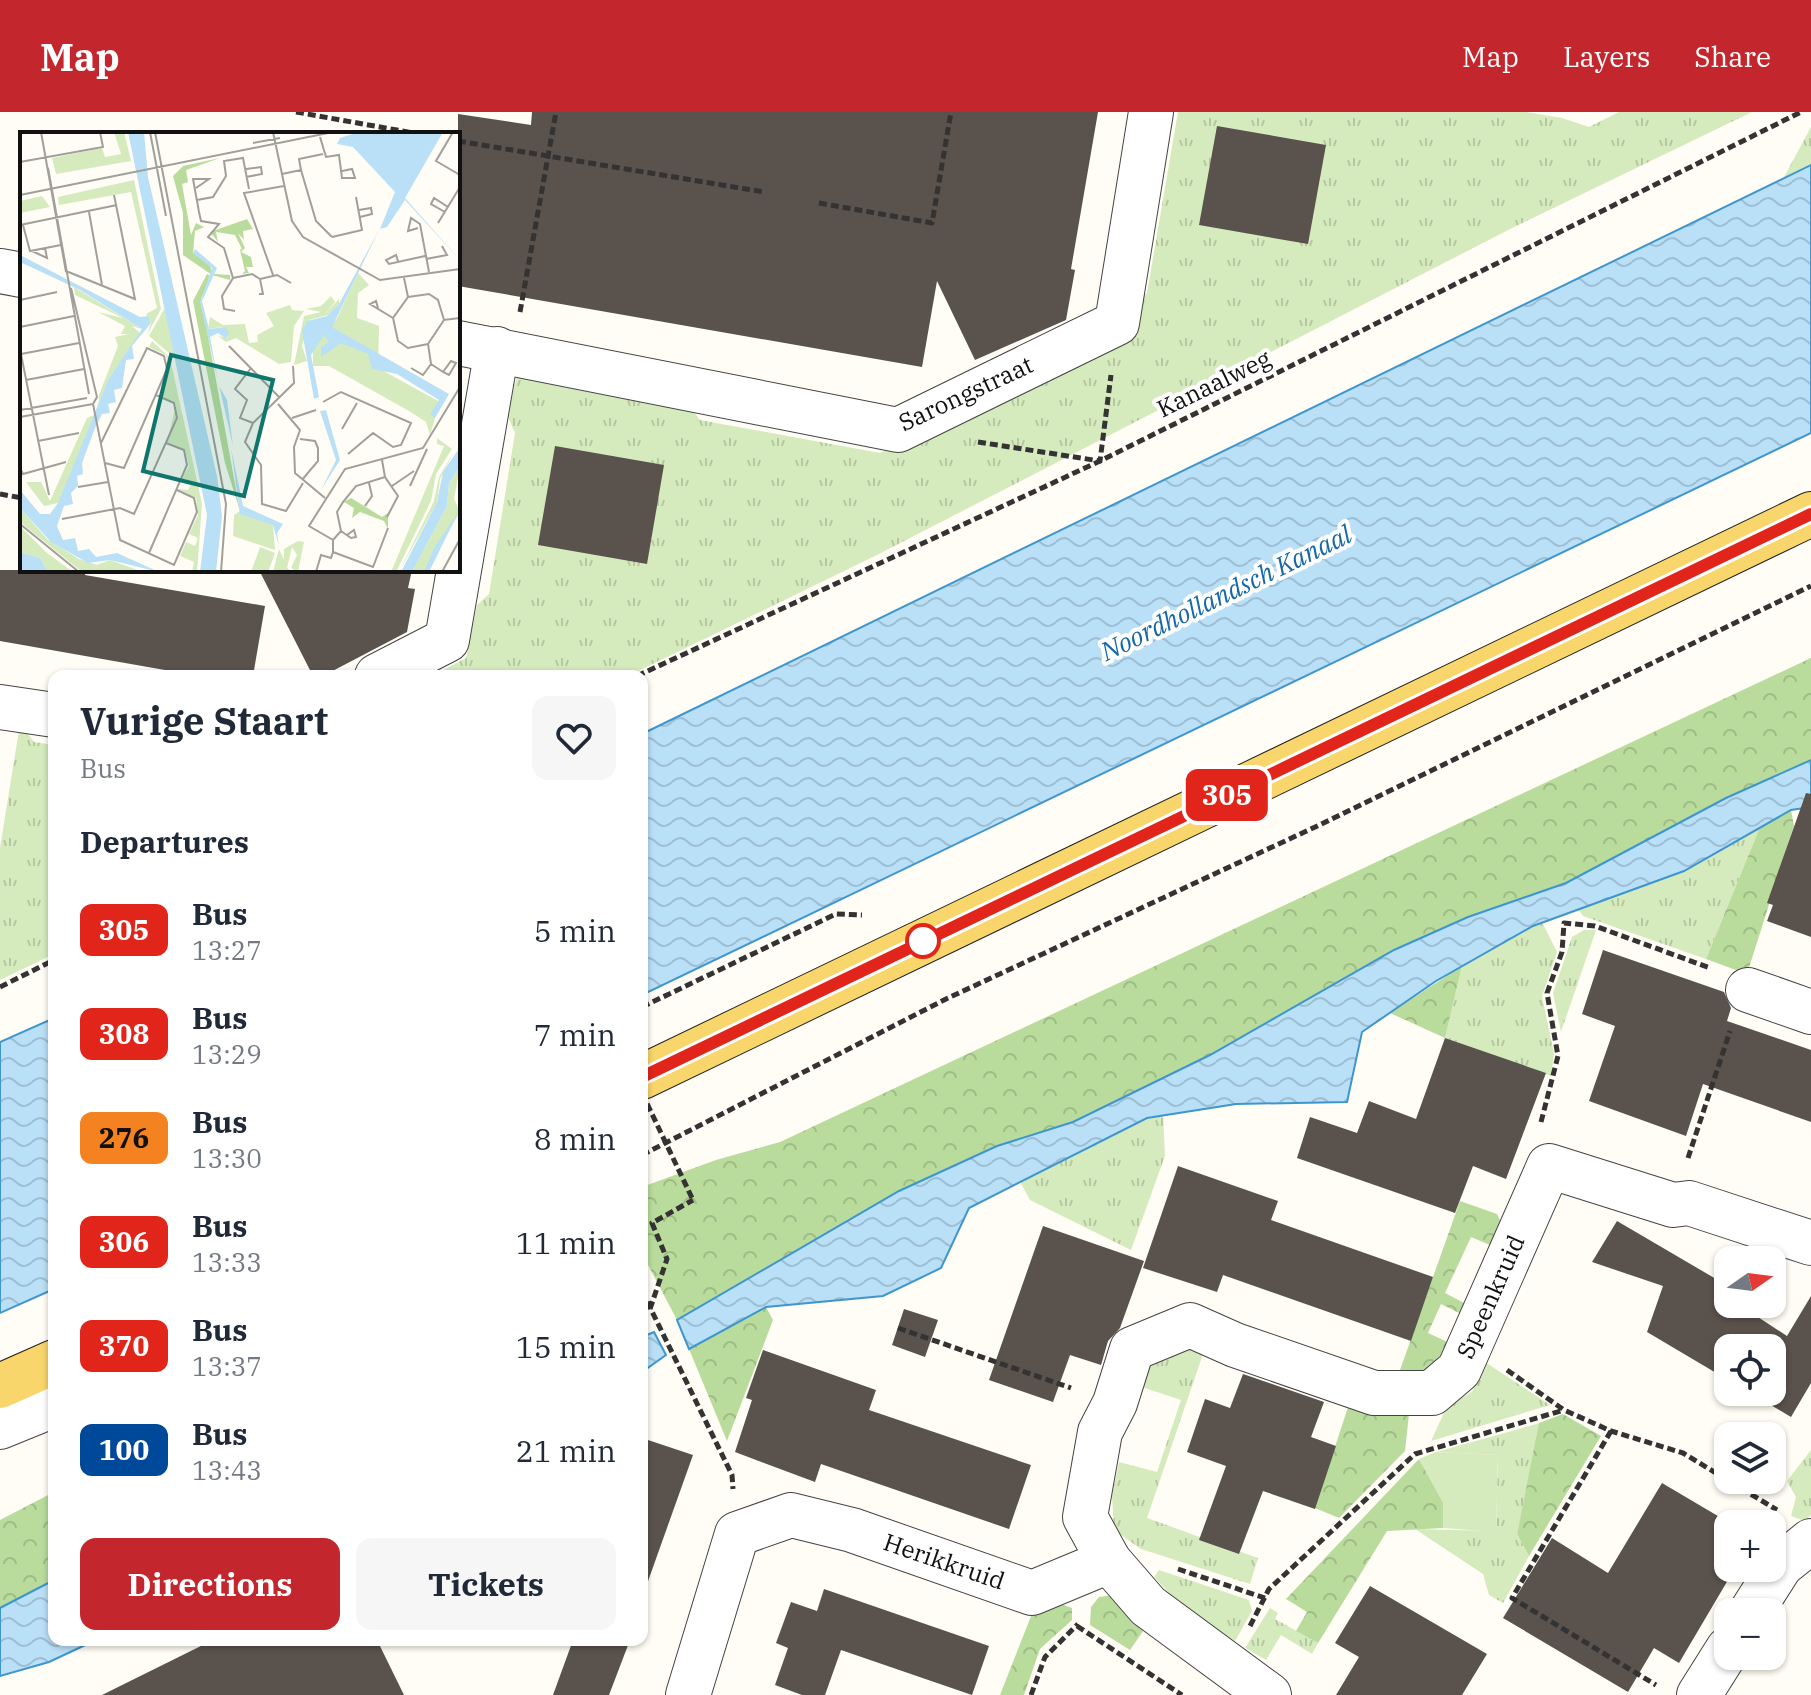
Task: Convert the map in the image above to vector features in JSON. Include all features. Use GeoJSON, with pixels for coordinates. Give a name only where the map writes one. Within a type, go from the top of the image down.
{"type":"FeatureCollection","features":[{"type":"Feature","properties":{"kind":"main road"},"geometry":{"type":"LineString","coordinates":[[648,1074],[1811,514]]}},
{"type":"Feature","properties":{"kind":"main road"},"geometry":{"type":"LineString","coordinates":[[0,1386],[48,1365]]}},
{"type":"Feature","properties":{"kind":"street"},"geometry":{"type":"LineString","coordinates":[[1117,323],[1151,112]]}},
{"type":"Feature","properties":{"kind":"street"},"geometry":{"type":"LineString","coordinates":[[0,271],[20,275]]}},
{"type":"Feature","properties":{"kind":"street","name":"Sarongstraat"},"geometry":{"type":"LineString","coordinates":[[489,348],[898,430],[1117,323]]}},
{"type":"Feature","properties":{"kind":"street"},"geometry":{"type":"LineString","coordinates":[[460,550],[489,348]]}},
{"type":"Feature","properties":{"kind":"street"},"geometry":{"type":"LineString","coordinates":[[389,670],[447,640],[457,572]]}},
{"type":"Feature","properties":{"kind":"street"},"geometry":{"type":"LineString","coordinates":[[0,707],[48,714]]}},
{"type":"Feature","properties":{"kind":"street"},"geometry":{"type":"LineString","coordinates":[[1748,990],[1811,1012]]}},
{"type":"Feature","properties":{"kind":"street"},"geometry":{"type":"LineString","coordinates":[[1549,1166],[1673,1205],[1689,1203],[1811,1243]]}},
{"type":"Feature","properties":{"kind":"street","name":"Speenkruid"},"geometry":{"type":"LineString","coordinates":[[1109,1561],[1085,1517],[1100,1432],[1115,1403],[1132,1349],[1190,1325],[1235,1345],[1374,1393],[1432,1393],[1459,1370],[1549,1166]]}},
{"type":"Feature","properties":{"kind":"street"},"geometry":{"type":"LineString","coordinates":[[0,1427],[48,1407]]}},
{"type":"Feature","properties":{"kind":"street","name":"Herikkruid"},"geometry":{"type":"LineString","coordinates":[[737,1534],[791,1515],[852,1530],[1032,1593],[1109,1561]]}},
{"type":"Feature","properties":{"kind":"street"},"geometry":{"type":"LineString","coordinates":[[1760,1598],[1800,1530]]}},
{"type":"Feature","properties":{"kind":"street"},"geometry":{"type":"LineString","coordinates":[[688,1695],[737,1534]]}},
{"type":"Feature","properties":{"kind":"street"},"geometry":{"type":"LineString","coordinates":[[1109,1561],[1148,1606],[1269,1695]]}},
{"type":"Feature","properties":{"kind":"street"},"geometry":{"type":"LineString","coordinates":[[1680,1691],[1714,1661]]}},
{"type":"Feature","properties":{"kind":"path"},"geometry":{"type":"LineString","coordinates":[[296,112],[408,132]]}},
{"type":"Feature","properties":{"kind":"path"},"geometry":{"type":"LineString","coordinates":[[489,348],[549,157],[556,112]]}},
{"type":"Feature","properties":{"kind":"path"},"geometry":{"type":"LineString","coordinates":[[819,203],[932,223],[951,112]]}},
{"type":"Feature","properties":{"kind":"path","name":"Kanaalweg"},"geometry":{"type":"LineString","coordinates":[[648,671],[1100,461],[1801,112]]}},
{"type":"Feature","properties":{"kind":"path"},"geometry":{"type":"LineString","coordinates":[[460,141],[764,192]]}},
{"type":"Feature","properties":{"kind":"path"},"geometry":{"type":"LineString","coordinates":[[975,442],[1100,461],[1117,323]]}},
{"type":"Feature","properties":{"kind":"path"},"geometry":{"type":"LineString","coordinates":[[0,494],[20,498]]}},
{"type":"Feature","properties":{"kind":"path"},"geometry":{"type":"LineString","coordinates":[[648,1152],[946,999],[1313,828],[1811,586]]}},
{"type":"Feature","properties":{"kind":"path"},"geometry":{"type":"LineString","coordinates":[[648,1004],[836,914],[862,915]]}},
{"type":"Feature","properties":{"kind":"path"},"geometry":{"type":"LineString","coordinates":[[1549,1166],[1531,1159],[1558,1056],[1547,993],[1562,952],[1564,923],[1595,926],[1741,979],[1748,990],[1733,1021],[1673,1205]]}},
{"type":"Feature","properties":{"kind":"path"},"geometry":{"type":"LineString","coordinates":[[0,987],[48,963]]}},
{"type":"Feature","properties":{"kind":"path"},"geometry":{"type":"LineString","coordinates":[[648,1106],[693,1200],[652,1223],[667,1259],[650,1310]]}},
{"type":"Feature","properties":{"kind":"path"},"geometry":{"type":"LineString","coordinates":[[648,1305],[694,1392],[732,1475],[737,1534]]}},
{"type":"Feature","properties":{"kind":"path"},"geometry":{"type":"LineString","coordinates":[[898,1328],[1115,1403]]}},
{"type":"Feature","properties":{"kind":"path"},"geometry":{"type":"LineString","coordinates":[[1470,1345],[1564,1410],[1611,1431],[1683,1453],[1800,1530]]}},
{"type":"Feature","properties":{"kind":"path"},"geometry":{"type":"LineString","coordinates":[[1109,1561],[1137,1555],[1265,1598],[1269,1589],[1415,1454],[1564,1410]]}},
{"type":"Feature","properties":{"kind":"path"},"geometry":{"type":"LineString","coordinates":[[1611,1431],[1512,1598],[1680,1691]]}},
{"type":"Feature","properties":{"kind":"path"},"geometry":{"type":"LineString","coordinates":[[1077,1626],[1182,1695]]}},
{"type":"Feature","properties":{"kind":"green space"},"geometry":{"type":"Polygon","coordinates":[[[1178,112],[1526,112],[1562,118],[1589,127],[1619,112],[1752,112],[1512,228],[877,555],[640,670],[443,670],[466,658],[477,605],[489,594],[515,433],[506,412],[519,371],[688,404],[700,420],[880,453],[963,416],[1132,307],[1147,293],[1178,112]]]}},
{"type":"Feature","properties":{"kind":"green space"},"geometry":{"type":"Polygon","coordinates":[[[1811,127],[1811,165],[1783,179],[1811,127]]]}},
{"type":"Feature","properties":{"kind":"green space"},"geometry":{"type":"Polygon","coordinates":[[[1811,658],[1811,760],[1726,798],[1566,883],[1468,917],[1394,950],[1210,1055],[1073,1122],[997,1146],[899,1191],[677,1320],[648,1265],[648,1185],[716,1160],[780,1142],[1811,658]]]}},
{"type":"Feature","properties":{"kind":"green space"},"geometry":{"type":"Polygon","coordinates":[[[20,724],[34,742],[48,744],[48,957],[0,980],[0,848],[20,724]]]}},
{"type":"Feature","properties":{"kind":"green space"},"geometry":{"type":"Polygon","coordinates":[[[1791,810],[1794,826],[1747,974],[1706,959],[1760,827],[1791,810]]]}},
{"type":"Feature","properties":{"kind":"green space"},"geometry":{"type":"Polygon","coordinates":[[[1760,827],[1706,959],[1583,916],[1578,909],[1684,871],[1760,827]]]}},
{"type":"Feature","properties":{"kind":"green space"},"geometry":{"type":"Polygon","coordinates":[[[1542,922],[1557,952],[1542,996],[1554,1054],[1551,1076],[1445,1038],[1462,966],[1542,922]]]}},
{"type":"Feature","properties":{"kind":"green space"},"geometry":{"type":"Polygon","coordinates":[[[1584,930],[1596,930],[1561,1032],[1553,993],[1572,937],[1584,930]]]}},
{"type":"Feature","properties":{"kind":"green space"},"geometry":{"type":"Polygon","coordinates":[[[1462,966],[1445,1038],[1390,1013],[1462,966]]]}},
{"type":"Feature","properties":{"kind":"green space"},"geometry":{"type":"Polygon","coordinates":[[[1163,1116],[1165,1156],[1131,1250],[1030,1200],[1019,1180],[1147,1118],[1163,1116]]]}},
{"type":"Feature","properties":{"kind":"green space"},"geometry":{"type":"Polygon","coordinates":[[[1460,1201],[1497,1214],[1501,1222],[1497,1248],[1471,1237],[1445,1293],[1470,1306],[1465,1316],[1441,1304],[1428,1333],[1452,1344],[1424,1371],[1400,1370],[1460,1201]]]}},
{"type":"Feature","properties":{"kind":"green space"},"geometry":{"type":"Polygon","coordinates":[[[766,1307],[773,1320],[727,1441],[689,1349],[766,1307]]]}},
{"type":"Feature","properties":{"kind":"green space"},"geometry":{"type":"Polygon","coordinates":[[[1185,1345],[1204,1351],[1147,1518],[1258,1558],[1250,1584],[1141,1549],[1114,1530],[1112,1496],[1119,1462],[1157,1472],[1181,1400],[1139,1386],[1156,1360],[1185,1345]]]}},
{"type":"Feature","properties":{"kind":"green space"},"geometry":{"type":"Polygon","coordinates":[[[1485,1362],[1550,1405],[1431,1441],[1448,1404],[1472,1392],[1485,1362]]]}},
{"type":"Feature","properties":{"kind":"green space"},"geometry":{"type":"Polygon","coordinates":[[[1349,1404],[1410,1405],[1405,1451],[1339,1518],[1315,1508],[1349,1404]]]}},
{"type":"Feature","properties":{"kind":"green space"},"geometry":{"type":"Polygon","coordinates":[[[1563,1414],[1601,1436],[1529,1556],[1517,1534],[1539,1423],[1563,1414]]]}},
{"type":"Feature","properties":{"kind":"green space"},"geometry":{"type":"Polygon","coordinates":[[[1540,1423],[1517,1534],[1529,1556],[1503,1603],[1489,1595],[1483,1574],[1415,1529],[1496,1531],[1498,1455],[1436,1452],[1540,1423]]]}},
{"type":"Feature","properties":{"kind":"green space"},"geometry":{"type":"Polygon","coordinates":[[[1811,1450],[1811,1515],[1805,1521],[1791,1516],[1796,1497],[1787,1481],[1811,1450]]]}},
{"type":"Feature","properties":{"kind":"green space"},"geometry":{"type":"Polygon","coordinates":[[[1436,1452],[1498,1455],[1496,1532],[1443,1528],[1443,1503],[1419,1459],[1436,1452]]]}},
{"type":"Feature","properties":{"kind":"green space"},"geometry":{"type":"Polygon","coordinates":[[[1419,1459],[1444,1503],[1443,1528],[1387,1531],[1318,1643],[1296,1631],[1307,1612],[1286,1599],[1419,1459]]]}},
{"type":"Feature","properties":{"kind":"green space"},"geometry":{"type":"Polygon","coordinates":[[[48,1495],[48,1583],[0,1608],[0,1520],[48,1495]]]}},
{"type":"Feature","properties":{"kind":"green space"},"geometry":{"type":"Polygon","coordinates":[[[1159,1570],[1249,1600],[1252,1611],[1235,1641],[1185,1610],[1154,1577],[1159,1570]]]}},
{"type":"Feature","properties":{"kind":"green space"},"geometry":{"type":"Polygon","coordinates":[[[1114,1595],[1148,1624],[1130,1650],[1090,1625],[1091,1607],[1099,1597],[1114,1595]]]}},
{"type":"Feature","properties":{"kind":"green space"},"geometry":{"type":"Polygon","coordinates":[[[1064,1605],[1072,1608],[1072,1620],[1040,1649],[1024,1695],[1000,1695],[1035,1606],[1064,1605]]]}},
{"type":"Feature","properties":{"kind":"green space"},"geometry":{"type":"Polygon","coordinates":[[[1270,1608],[1278,1613],[1275,1619],[1318,1643],[1312,1654],[1281,1635],[1266,1660],[1245,1648],[1270,1608]]]}},
{"type":"Feature","properties":{"kind":"water","name":"Noordhollandsch Kanaal"},"geometry":{"type":"Polygon","coordinates":[[[1811,165],[1811,433],[648,992],[648,731],[1811,165]]]}},
{"type":"Feature","properties":{"kind":"water"},"geometry":{"type":"Polygon","coordinates":[[[1811,760],[1811,807],[1791,810],[1684,871],[1533,926],[1436,981],[1362,1032],[1347,1102],[1236,1104],[1147,1118],[969,1208],[941,1268],[883,1296],[766,1307],[689,1349],[677,1320],[899,1191],[997,1146],[1073,1122],[1210,1055],[1394,950],[1468,917],[1566,883],[1726,798],[1811,760]]]}},
{"type":"Feature","properties":{"kind":"water"},"geometry":{"type":"Polygon","coordinates":[[[48,1021],[48,1292],[0,1313],[0,1042],[48,1021]]]}},
{"type":"Feature","properties":{"kind":"water"},"geometry":{"type":"Polygon","coordinates":[[[654,1332],[666,1355],[648,1368],[648,1334],[654,1332]]]}},
{"type":"Feature","properties":{"kind":"water"},"geometry":{"type":"Polygon","coordinates":[[[48,1583],[48,1646],[83,1646],[49,1662],[0,1676],[0,1608],[48,1583]]]}},
{"type":"Feature","properties":{"kind":"building"},"geometry":{"type":"Polygon","coordinates":[[[532,112],[1098,112],[1071,269],[1075,270],[1066,320],[975,360],[937,281],[922,367],[460,286],[458,114],[531,125],[532,112]]]}},
{"type":"Feature","properties":{"kind":"building"},"geometry":{"type":"Polygon","coordinates":[[[1217,126],[1326,145],[1308,244],[1199,225],[1217,126]]]}},
{"type":"Feature","properties":{"kind":"building"},"geometry":{"type":"Polygon","coordinates":[[[555,446],[664,465],[647,564],[538,545],[555,446]]]}},
{"type":"Feature","properties":{"kind":"building"},"geometry":{"type":"Polygon","coordinates":[[[0,570],[86,572],[85,575],[265,606],[254,670],[165,670],[0,641],[0,570]]]}},
{"type":"Feature","properties":{"kind":"building"},"geometry":{"type":"Polygon","coordinates":[[[260,572],[412,572],[408,588],[415,589],[407,632],[334,670],[310,670],[260,572]]]}},
{"type":"Feature","properties":{"kind":"building"},"geometry":{"type":"Polygon","coordinates":[[[1806,793],[1811,794],[1811,937],[1767,921],[1773,905],[1767,903],[1806,793]]]}},
{"type":"Feature","properties":{"kind":"building"},"geometry":{"type":"Polygon","coordinates":[[[1603,950],[1724,992],[1731,1008],[1727,1021],[1811,1050],[1811,1122],[1703,1084],[1686,1136],[1589,1101],[1615,1026],[1582,1014],[1603,950]]]}},
{"type":"Feature","properties":{"kind":"building"},"geometry":{"type":"Polygon","coordinates":[[[1445,1038],[1546,1073],[1506,1179],[1473,1166],[1455,1213],[1297,1158],[1310,1117],[1357,1133],[1369,1101],[1416,1119],[1445,1038]]]}},
{"type":"Feature","properties":{"kind":"building"},"geometry":{"type":"Polygon","coordinates":[[[1178,1166],[1278,1201],[1271,1220],[1433,1277],[1411,1341],[1223,1275],[1217,1292],[1143,1268],[1178,1166]]]}},
{"type":"Feature","properties":{"kind":"building"},"geometry":{"type":"Polygon","coordinates":[[[1617,1221],[1714,1278],[1714,1318],[1759,1318],[1784,1334],[1714,1334],[1714,1372],[1647,1332],[1663,1286],[1592,1262],[1617,1221]]]}},
{"type":"Feature","properties":{"kind":"building"},"geometry":{"type":"Polygon","coordinates":[[[1043,1226],[1144,1261],[1120,1328],[1108,1341],[1101,1365],[1070,1355],[1053,1402],[989,1380],[1043,1226]]]}},
{"type":"Feature","properties":{"kind":"building"},"geometry":{"type":"Polygon","coordinates":[[[1811,1296],[1811,1383],[1791,1417],[1773,1406],[1786,1406],[1786,1335],[1811,1296]]]}},
{"type":"Feature","properties":{"kind":"building"},"geometry":{"type":"Polygon","coordinates":[[[904,1309],[938,1320],[925,1357],[892,1345],[904,1309]]]}},
{"type":"Feature","properties":{"kind":"building"},"geometry":{"type":"Polygon","coordinates":[[[763,1350],[876,1390],[869,1410],[1031,1465],[1009,1529],[821,1464],[815,1482],[735,1452],[752,1400],[746,1398],[763,1350]]]}},
{"type":"Feature","properties":{"kind":"building"},"geometry":{"type":"Polygon","coordinates":[[[1243,1374],[1324,1402],[1311,1437],[1336,1446],[1315,1509],[1263,1491],[1239,1554],[1199,1540],[1226,1466],[1187,1452],[1205,1399],[1230,1408],[1243,1374]]]}},
{"type":"Feature","properties":{"kind":"building"},"geometry":{"type":"Polygon","coordinates":[[[648,1440],[693,1455],[648,1581],[648,1440]]]}},
{"type":"Feature","properties":{"kind":"building"},"geometry":{"type":"Polygon","coordinates":[[[1662,1483],[1714,1514],[1714,1582],[1727,1582],[1717,1598],[1714,1598],[1714,1604],[1679,1663],[1654,1648],[1628,1692],[1503,1618],[1552,1538],[1608,1573],[1662,1483]]]}},
{"type":"Feature","properties":{"kind":"building"},"geometry":{"type":"Polygon","coordinates":[[[1370,1586],[1487,1654],[1462,1695],[1336,1695],[1359,1657],[1335,1643],[1370,1586]]]}},
{"type":"Feature","properties":{"kind":"building"},"geometry":{"type":"Polygon","coordinates":[[[824,1589],[989,1646],[972,1695],[841,1650],[825,1695],[802,1695],[775,1685],[788,1648],[776,1643],[791,1602],[817,1611],[824,1589]]]}},
{"type":"Feature","properties":{"kind":"building"},"geometry":{"type":"Polygon","coordinates":[[[201,1646],[380,1646],[404,1695],[102,1695],[201,1646]]]}},
{"type":"Feature","properties":{"kind":"building"},"geometry":{"type":"Polygon","coordinates":[[[571,1646],[628,1646],[609,1695],[553,1695],[571,1646]]]}},
{"type":"Feature","properties":{"kind":"bus line","name":"305"},"geometry":{"type":"LineString","coordinates":[[648,1074],[1811,514]]}}]}
